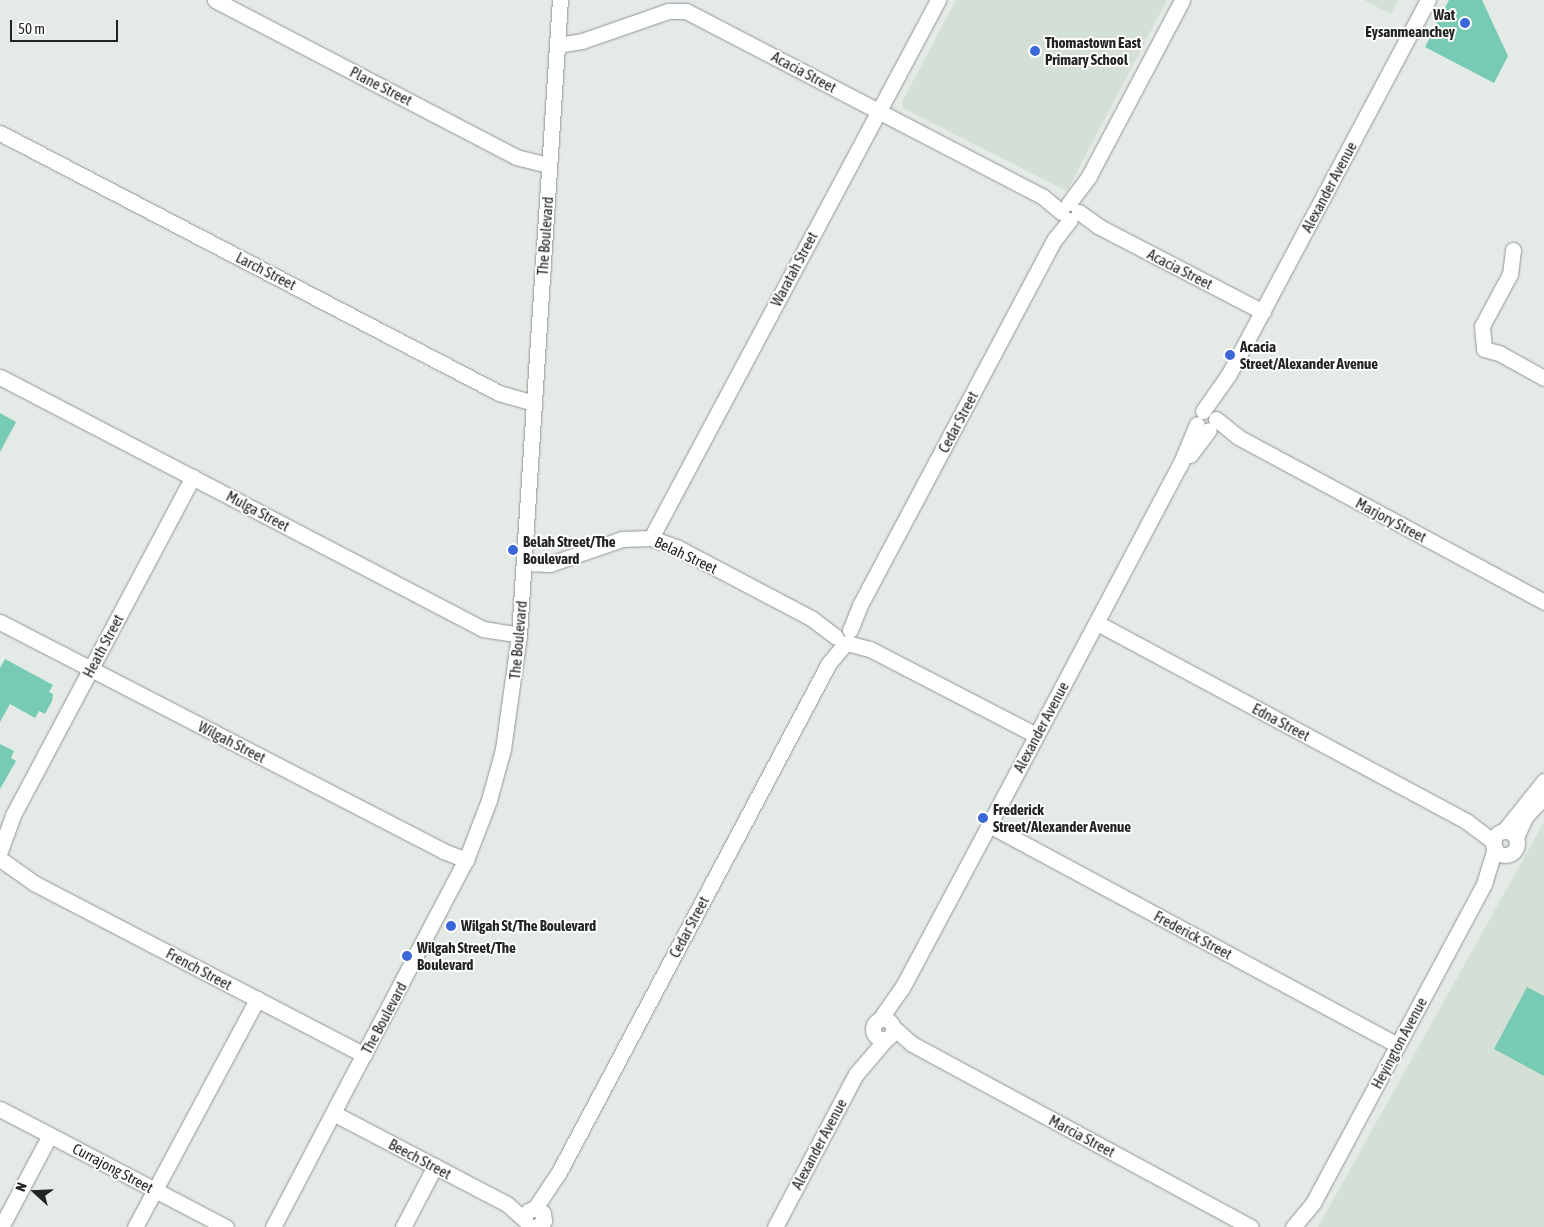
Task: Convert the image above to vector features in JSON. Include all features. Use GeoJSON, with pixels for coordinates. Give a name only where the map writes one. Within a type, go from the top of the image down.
{"type":"FeatureCollection","features":[{"type":"Feature","properties":{"kind":"street","name":"Plane Street"},"geometry":{"type":"LineString","coordinates":[[215,0],[516,157],[549,165]]}},
{"type":"Feature","properties":{"kind":"street","name":"The Boulevard"},"geometry":{"type":"LineString","coordinates":[[273,1227],[466,860],[489,800],[503,749],[519,635],[560,0]]}},
{"type":"Feature","properties":{"kind":"street","name":"Waratah Street"},"geometry":{"type":"LineString","coordinates":[[651,538],[938,0]]}},
{"type":"Feature","properties":{"kind":"street","name":"Cedar Street"},"geometry":{"type":"LineString","coordinates":[[534,1220],[1182,0]]}},
{"type":"Feature","properties":{"kind":"street","name":"Alexander Avenue"},"geometry":{"type":"LineString","coordinates":[[775,1227],[864,1062],[885,1030],[902,988],[1180,465],[1209,422],[1229,374],[1428,0]]}},
{"type":"Feature","properties":{"kind":"street","name":"Acacia Street"},"geometry":{"type":"LineString","coordinates":[[557,45],[582,41],[689,5],[878,111],[1263,312]]}},
{"type":"Feature","properties":{"kind":"street","name":"Larch Street"},"geometry":{"type":"LineString","coordinates":[[0,133],[500,393],[534,403]]}},
{"type":"Feature","properties":{"kind":"street"},"geometry":{"type":"LineString","coordinates":[[1513,250],[1510,274],[1482,326],[1484,349],[1498,353],[1544,378]]}},
{"type":"Feature","properties":{"kind":"street","name":"Mulga Street"},"geometry":{"type":"LineString","coordinates":[[0,377],[483,629],[519,635]]}},
{"type":"Feature","properties":{"kind":"street","name":"Marjory Street"},"geometry":{"type":"LineString","coordinates":[[1209,422],[1544,602]]}},
{"type":"Feature","properties":{"kind":"street","name":"Heath Street"},"geometry":{"type":"LineString","coordinates":[[0,833],[13,815],[193,477]]}},
{"type":"Feature","properties":{"kind":"street","name":"Belah Street"},"geometry":{"type":"LineString","coordinates":[[524,563],[550,564],[622,539],[651,538],[811,618],[1036,735]]}},
{"type":"Feature","properties":{"kind":"street","name":"Wilgah Street"},"geometry":{"type":"LineString","coordinates":[[0,622],[443,852],[466,860]]}},
{"type":"Feature","properties":{"kind":"street","name":"Edna Street"},"geometry":{"type":"LineString","coordinates":[[1096,622],[1503,841]]}},
{"type":"Feature","properties":{"kind":"street","name":"Heyington Avenue"},"geometry":{"type":"LineString","coordinates":[[1292,1227],[1313,1202],[1484,884],[1503,841],[1544,780]]}},
{"type":"Feature","properties":{"kind":"street","name":"Heyington Avenue"},"geometry":{"type":"LineString","coordinates":[[1503,841],[1544,797]]}},
{"type":"Feature","properties":{"kind":"street","name":"Heath Street"},"geometry":{"type":"LineString","coordinates":[[0,851],[13,815]]}},
{"type":"Feature","properties":{"kind":"street","name":"Frederick Street"},"geometry":{"type":"LineString","coordinates":[[989,825],[1398,1045]]}},
{"type":"Feature","properties":{"kind":"street"},"geometry":{"type":"LineString","coordinates":[[0,858],[0,863]]}},
{"type":"Feature","properties":{"kind":"street","name":"French Street"},"geometry":{"type":"LineString","coordinates":[[0,858],[34,883],[364,1055]]}},
{"type":"Feature","properties":{"kind":"street","name":"French Street"},"geometry":{"type":"LineString","coordinates":[[0,873],[34,883]]}},
{"type":"Feature","properties":{"kind":"street"},"geometry":{"type":"LineString","coordinates":[[136,1227],[257,999]]}},
{"type":"Feature","properties":{"kind":"street","name":"Marcia Street"},"geometry":{"type":"LineString","coordinates":[[885,1030],[1251,1227]]}},
{"type":"Feature","properties":{"kind":"street","name":"Currajong Street"},"geometry":{"type":"LineString","coordinates":[[0,1109],[226,1227]]}},
{"type":"Feature","properties":{"kind":"street","name":"Beech Street"},"geometry":{"type":"LineString","coordinates":[[334,1113],[534,1220]]}},
{"type":"Feature","properties":{"kind":"street"},"geometry":{"type":"LineString","coordinates":[[1,1227],[50,1135]]}},
{"type":"Feature","properties":{"kind":"street"},"geometry":{"type":"LineString","coordinates":[[403,1227],[435,1166]]}},
{"type":"Feature","properties":{"kind":"street","name":"Heyington Avenue"},"geometry":{"type":"LineString","coordinates":[[1308,1227],[1313,1202]]}},
{"type":"Feature","properties":{"kind":"street"},"geometry":{"type":"LineString","coordinates":[[534,1220],[556,1227]]}},
{"type":"Feature","properties":{"kind":"shaded area","name":"Thomastown East Primary School"},"geometry":{"type":"Polygon","coordinates":[[[956,0],[1167,0],[1067,191],[903,108],[902,102],[956,0]]]}},
{"type":"Feature","properties":{"kind":"shaded area"},"geometry":{"type":"Polygon","coordinates":[[[1364,0],[1398,0],[1391,14],[1364,0]]]}},
{"type":"Feature","properties":{"kind":"shaded area"},"geometry":{"type":"Polygon","coordinates":[[[1544,822],[1544,1227],[1318,1227],[1544,822]]]}},
{"type":"Feature","properties":{"kind":"building","name":"Wat Eysanmeanchey"},"geometry":{"type":"Polygon","coordinates":[[[1449,0],[1482,0],[1508,56],[1494,83],[1425,47],[1449,0]]]}},
{"type":"Feature","properties":{"kind":"building"},"geometry":{"type":"Polygon","coordinates":[[[0,413],[16,422],[0,452],[0,413]]]}},
{"type":"Feature","properties":{"kind":"building"},"geometry":{"type":"Polygon","coordinates":[[[5,659],[53,685],[49,692],[53,694],[52,701],[45,714],[39,711],[35,718],[10,704],[0,722],[0,668],[5,659]]]}},
{"type":"Feature","properties":{"kind":"building"},"geometry":{"type":"Polygon","coordinates":[[[0,744],[14,751],[11,758],[16,761],[0,789],[0,744]]]}},
{"type":"Feature","properties":{"kind":"building"},"geometry":{"type":"Polygon","coordinates":[[[1527,987],[1544,996],[1544,1076],[1494,1049],[1527,987]]]}},
{"type":"Feature","properties":{"kind":"place","name":"Wat Eysanmeanchey"},"geometry":{"type":"Point","coordinates":[1465,23]}},
{"type":"Feature","properties":{"kind":"place","name":"Thomastown East Primary School"},"geometry":{"type":"Point","coordinates":[1035,51]}},
{"type":"Feature","properties":{"kind":"place","name":"Acacia Street/Alexander Avenue"},"geometry":{"type":"Point","coordinates":[1230,355]}},
{"type":"Feature","properties":{"kind":"place","name":"Belah Street/The Boulevard"},"geometry":{"type":"Point","coordinates":[513,550]}},
{"type":"Feature","properties":{"kind":"place","name":"Frederick Street/Alexander Avenue"},"geometry":{"type":"Point","coordinates":[983,818]}},
{"type":"Feature","properties":{"kind":"place","name":"Wilgah St/The Boulevard"},"geometry":{"type":"Point","coordinates":[451,926]}},
{"type":"Feature","properties":{"kind":"place","name":"Wilgah Street/The Boulevard"},"geometry":{"type":"Point","coordinates":[407,956]}}]}
